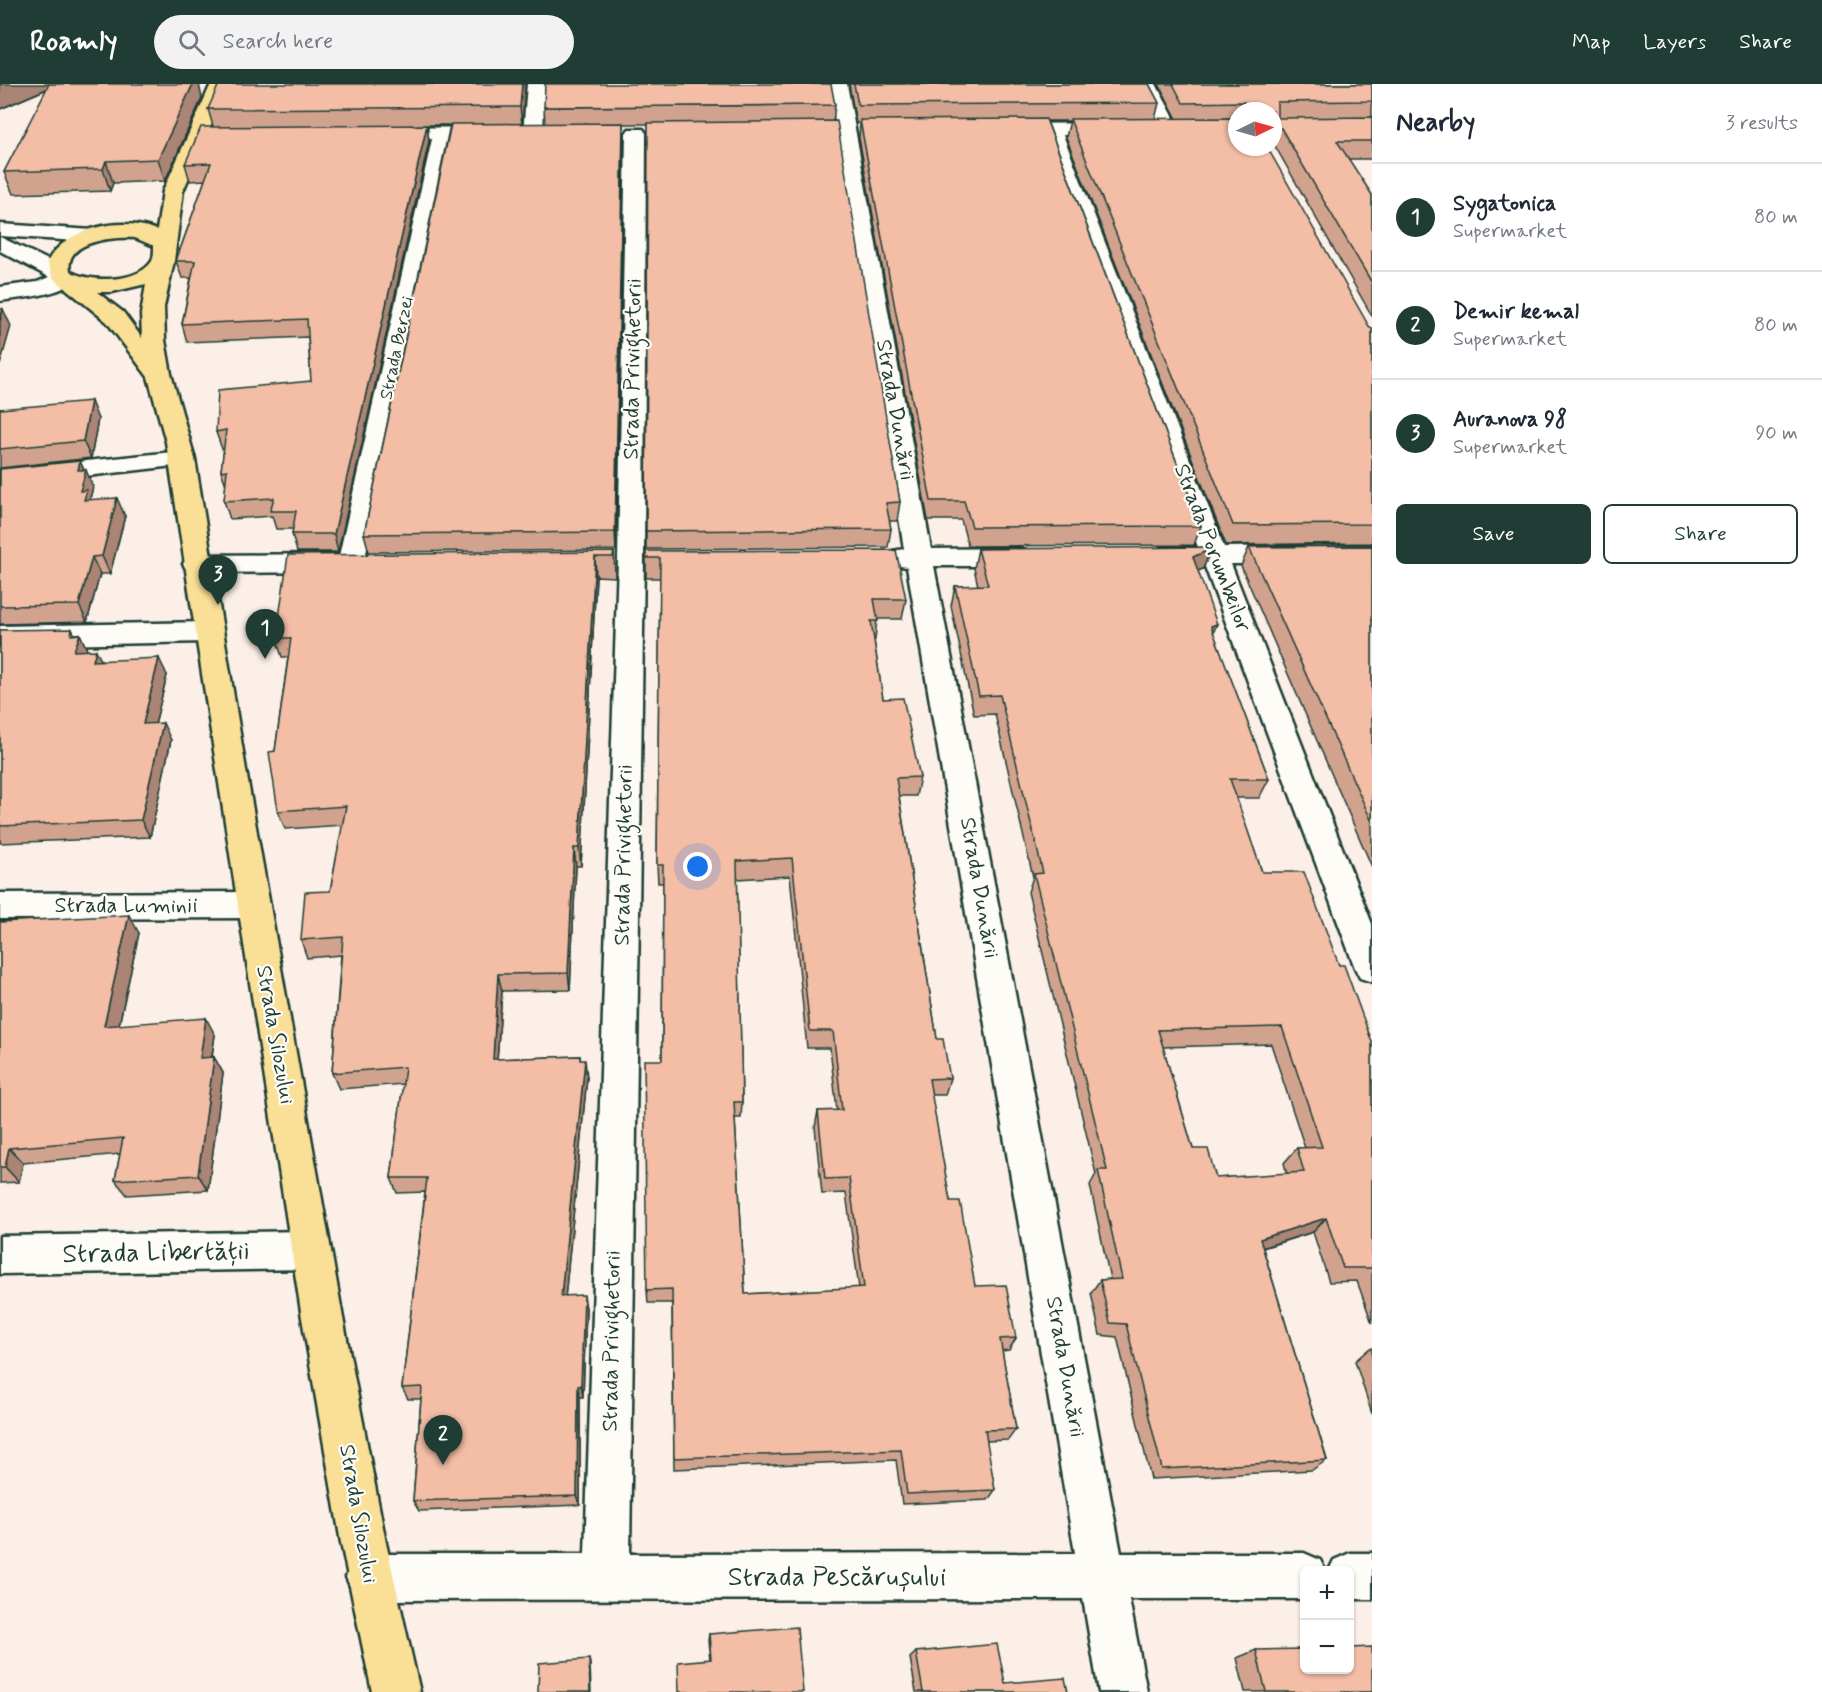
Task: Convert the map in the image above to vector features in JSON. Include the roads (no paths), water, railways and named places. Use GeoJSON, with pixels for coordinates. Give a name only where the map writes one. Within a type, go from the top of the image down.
{"type":"FeatureCollection","features":[{"type":"Feature","properties":{"kind":"main road","name":"Strada Silozului"},"geometry":{"type":"LineString","coordinates":[[220,84],[173,191],[152,321],[159,378],[182,459],[207,632],[311,1250],[369,1577],[396,1692]]}},
{"type":"Feature","properties":{"kind":"main road","name":"Strada Silozului"},"geometry":{"type":"LineString","coordinates":[[159,378],[115,317],[66,278],[57,267],[59,258],[66,250],[148,213],[173,191]]}},
{"type":"Feature","properties":{"kind":"main road","name":"Strada Silozului"},"geometry":{"type":"LineString","coordinates":[[101,234],[144,233],[157,238],[164,254]]}},
{"type":"Feature","properties":{"kind":"main road"},"geometry":{"type":"LineString","coordinates":[[66,278],[84,285],[121,284],[146,275],[164,254]]}},
{"type":"Feature","properties":{"kind":"street"},"geometry":{"type":"LineString","coordinates":[[533,133],[536,84]]}},
{"type":"Feature","properties":{"kind":"street","name":"Strada Dunării"},"geometry":{"type":"LineString","coordinates":[[838,84],[920,558],[1123,1692]]}},
{"type":"Feature","properties":{"kind":"street"},"geometry":{"type":"LineString","coordinates":[[1147,84],[1171,129]]}},
{"type":"Feature","properties":{"kind":"street","name":"Strada Porumbeilor"},"geometry":{"type":"LineString","coordinates":[[1051,129],[1372,968]]}},
{"type":"Feature","properties":{"kind":"street"},"geometry":{"type":"LineString","coordinates":[[982,130],[1127,129]]}},
{"type":"Feature","properties":{"kind":"street"},"geometry":{"type":"LineString","coordinates":[[1149,129],[1193,129]]}},
{"type":"Feature","properties":{"kind":"street"},"geometry":{"type":"LineString","coordinates":[[362,134],[556,133]]}},
{"type":"Feature","properties":{"kind":"street","name":"Strada Privighetorii"},"geometry":{"type":"LineString","coordinates":[[607,1577],[631,560],[636,133]]}},
{"type":"Feature","properties":{"kind":"street","name":"Strada Berzei"},"geometry":{"type":"LineString","coordinates":[[196,564],[362,563],[444,134]]}},
{"type":"Feature","properties":{"kind":"street"},"geometry":{"type":"LineString","coordinates":[[199,135],[222,135]]}},
{"type":"Feature","properties":{"kind":"street"},"geometry":{"type":"LineString","coordinates":[[0,230],[101,234]]}},
{"type":"Feature","properties":{"kind":"street"},"geometry":{"type":"LineString","coordinates":[[0,243],[66,278]]}},
{"type":"Feature","properties":{"kind":"street"},"geometry":{"type":"LineString","coordinates":[[0,294],[42,288],[66,278]]}},
{"type":"Feature","properties":{"kind":"street"},"geometry":{"type":"LineString","coordinates":[[0,478],[182,459]]}},
{"type":"Feature","properties":{"kind":"street"},"geometry":{"type":"LineString","coordinates":[[1144,556],[1372,554]]}},
{"type":"Feature","properties":{"kind":"street"},"geometry":{"type":"LineString","coordinates":[[873,558],[1050,557]]}},
{"type":"Feature","properties":{"kind":"street"},"geometry":{"type":"LineString","coordinates":[[0,636],[207,632]]}},
{"type":"Feature","properties":{"kind":"street","name":"Strada Luminii"},"geometry":{"type":"LineString","coordinates":[[0,906],[253,905]]}},
{"type":"Feature","properties":{"kind":"street","name":"Strada Libertății"},"geometry":{"type":"LineString","coordinates":[[0,1255],[311,1250]]}},
{"type":"Feature","properties":{"kind":"street","name":"Strada Pescărușului"},"geometry":{"type":"LineString","coordinates":[[369,1577],[1300,1576]]}},
{"type":"Feature","properties":{"kind":"street"},"geometry":{"type":"LineString","coordinates":[[1354,1576],[1372,1576]]}},
{"type":"Feature","properties":{"kind":"place","name":"Auranova 98"},"geometry":{"type":"Point","coordinates":[218,605]}},
{"type":"Feature","properties":{"kind":"place","name":"Sygatonica"},"geometry":{"type":"Point","coordinates":[265,659]}},
{"type":"Feature","properties":{"kind":"place","name":"Demir kemal"},"geometry":{"type":"Point","coordinates":[443,1465]}}]}
